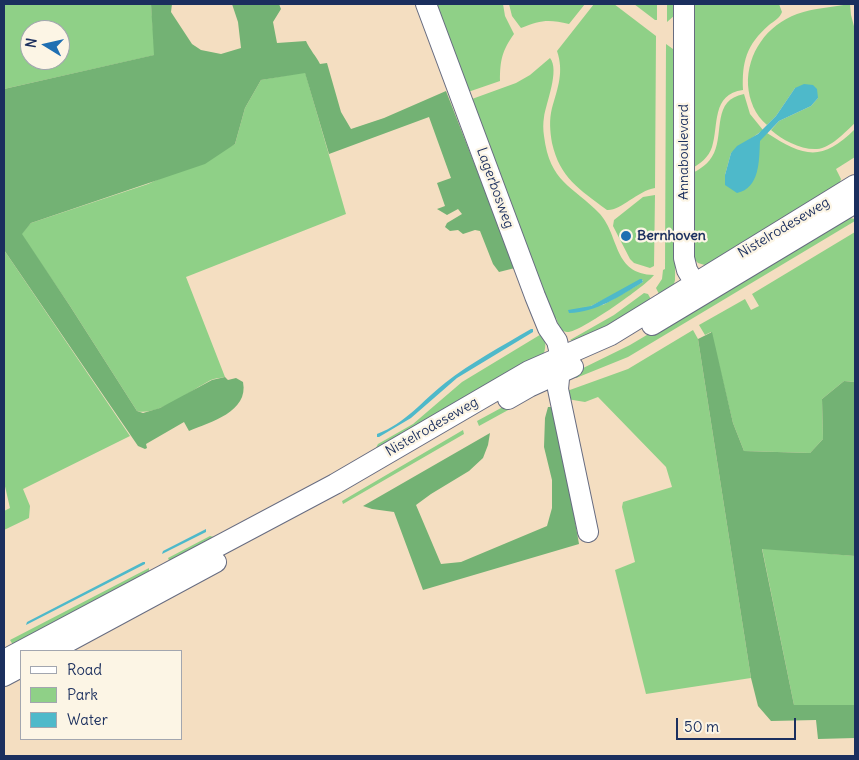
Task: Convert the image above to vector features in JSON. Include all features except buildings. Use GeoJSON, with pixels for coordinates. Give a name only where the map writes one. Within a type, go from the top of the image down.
{"type":"FeatureCollection","features":[{"type":"Feature","properties":{"kind":"street","name":"Lagerbosweg"},"geometry":{"type":"LineString","coordinates":[[426,4],[535,296],[548,328],[557,341],[560,365]]}},
{"type":"Feature","properties":{"kind":"street","name":"Annaboulevard"},"geometry":{"type":"LineString","coordinates":[[684,4],[684,258],[698,289]]}},
{"type":"Feature","properties":{"kind":"street","name":"Nistelrodeseweg"},"geometry":{"type":"LineString","coordinates":[[23,650],[334,484],[529,371],[560,365],[614,348],[698,289],[854,193]]}},
{"type":"Feature","properties":{"kind":"street","name":"Nistelrodeseweg"},"geometry":{"type":"LineString","coordinates":[[53,650],[337,498],[529,387],[560,365]]}},
{"type":"Feature","properties":{"kind":"street"},"geometry":{"type":"LineString","coordinates":[[560,365],[558,389],[588,532]]}},
{"type":"Feature","properties":{"kind":"street","name":"Nistelrodeseweg"},"geometry":{"type":"LineString","coordinates":[[4,660],[20,651]]}},
{"type":"Feature","properties":{"kind":"street"},"geometry":{"type":"LineString","coordinates":[[4,676],[20,668]]}},
{"type":"Feature","properties":{"kind":"green space"},"geometry":{"type":"Polygon","coordinates":[[[4,4],[151,4],[155,55],[4,89],[4,4]]]}},
{"type":"Feature","properties":{"kind":"green space"},"geometry":{"type":"Polygon","coordinates":[[[151,4],[172,4],[171,12],[192,44],[201,50],[221,54],[241,48],[238,22],[232,4],[279,4],[281,9],[273,22],[277,43],[306,41],[320,64],[327,63],[341,112],[351,129],[384,118],[446,91],[515,268],[499,272],[493,264],[480,231],[475,230],[463,234],[458,230],[450,231],[445,227],[447,223],[462,214],[458,209],[447,215],[437,209],[445,206],[437,183],[451,178],[429,117],[329,154],[305,73],[261,80],[245,108],[235,144],[205,164],[31,223],[22,234],[137,411],[143,413],[160,408],[212,380],[225,377],[228,380],[236,378],[243,382],[243,392],[240,401],[226,414],[189,431],[184,422],[146,444],[147,448],[138,446],[4,250],[4,89],[154,55],[151,4]]]}},
{"type":"Feature","properties":{"kind":"green space"},"geometry":{"type":"Polygon","coordinates":[[[431,4],[503,4],[505,16],[514,34],[502,56],[500,81],[468,92],[431,4]]]}},
{"type":"Feature","properties":{"kind":"green space"},"geometry":{"type":"Polygon","coordinates":[[[509,4],[585,4],[569,24],[545,21],[521,28],[512,16],[509,4]]]}},
{"type":"Feature","properties":{"kind":"green space"},"geometry":{"type":"Polygon","coordinates":[[[594,4],[614,4],[656,36],[655,188],[618,207],[607,210],[579,189],[566,174],[556,155],[550,130],[551,112],[560,73],[557,51],[594,4]]]}},
{"type":"Feature","properties":{"kind":"green space"},"geometry":{"type":"Polygon","coordinates":[[[634,4],[657,4],[657,20],[655,20],[634,4]]]}},
{"type":"Feature","properties":{"kind":"green space"},"geometry":{"type":"Polygon","coordinates":[[[667,4],[677,4],[675,15],[667,22],[667,4]]]}},
{"type":"Feature","properties":{"kind":"green space"},"geometry":{"type":"Polygon","coordinates":[[[692,4],[779,4],[782,12],[778,18],[761,32],[750,47],[743,71],[743,90],[733,93],[721,104],[711,151],[704,160],[691,169],[692,4]]]}},
{"type":"Feature","properties":{"kind":"green space"},"geometry":{"type":"Polygon","coordinates":[[[850,4],[855,30],[855,123],[838,139],[827,146],[811,149],[798,146],[786,141],[771,130],[779,121],[811,106],[818,98],[795,88],[776,116],[767,125],[753,107],[748,85],[751,62],[755,51],[768,33],[786,19],[810,10],[850,4]]]}},
{"type":"Feature","properties":{"kind":"green space"},"geometry":{"type":"Polygon","coordinates":[[[666,44],[673,49],[677,58],[675,280],[673,288],[661,298],[656,288],[662,279],[663,270],[665,269],[666,44]]]}},
{"type":"Feature","properties":{"kind":"green space"},"geometry":{"type":"Polygon","coordinates":[[[550,58],[554,70],[552,87],[544,117],[543,131],[547,152],[557,174],[600,214],[624,261],[631,268],[641,273],[654,275],[612,308],[574,331],[565,332],[561,329],[556,318],[552,320],[472,99],[516,83],[530,75],[550,58]],[[643,280],[591,306],[569,308],[603,305],[643,282],[643,280]]]}},
{"type":"Feature","properties":{"kind":"green space"},"geometry":{"type":"Polygon","coordinates":[[[305,72],[346,214],[186,277],[225,377],[211,380],[164,407],[145,412],[137,411],[70,306],[21,234],[31,223],[148,184],[235,144],[245,108],[261,80],[305,72]]]}},
{"type":"Feature","properties":{"kind":"green space"},"geometry":{"type":"Polygon","coordinates":[[[744,94],[750,114],[763,130],[731,153],[725,175],[767,133],[792,147],[812,152],[833,147],[855,129],[855,157],[836,169],[841,179],[840,182],[814,205],[708,266],[698,263],[694,259],[690,227],[691,174],[701,168],[712,157],[717,145],[723,110],[727,103],[734,97],[744,94]]]}},
{"type":"Feature","properties":{"kind":"green space"},"geometry":{"type":"Polygon","coordinates":[[[655,195],[654,266],[650,268],[634,263],[630,259],[613,226],[614,220],[643,197],[655,195]]]}},
{"type":"Feature","properties":{"kind":"green space"},"geometry":{"type":"Polygon","coordinates":[[[845,217],[855,219],[855,221],[628,357],[576,378],[573,373],[630,345],[845,217]]]}},
{"type":"Feature","properties":{"kind":"green space"},"geometry":{"type":"Polygon","coordinates":[[[855,232],[855,382],[844,381],[822,399],[823,439],[810,453],[744,451],[733,423],[711,332],[705,335],[699,325],[745,299],[751,310],[759,306],[752,294],[855,232]]]}},
{"type":"Feature","properties":{"kind":"green space"},"geometry":{"type":"Polygon","coordinates":[[[4,250],[130,436],[23,489],[30,506],[29,518],[4,530],[4,511],[10,508],[4,482],[4,250]]]}},
{"type":"Feature","properties":{"kind":"green space"},"geometry":{"type":"Polygon","coordinates":[[[644,293],[648,294],[653,303],[575,342],[570,340],[614,315],[644,293]]]}},
{"type":"Feature","properties":{"kind":"green space"},"geometry":{"type":"Polygon","coordinates":[[[693,330],[698,339],[751,678],[646,694],[615,570],[635,562],[622,507],[623,502],[672,487],[666,467],[598,397],[585,402],[567,399],[567,391],[628,369],[693,330]]]}},
{"type":"Feature","properties":{"kind":"green space"},"geometry":{"type":"Polygon","coordinates":[[[712,332],[733,423],[744,451],[810,453],[823,439],[822,399],[844,381],[855,382],[855,556],[762,549],[794,705],[855,705],[855,738],[818,739],[816,720],[771,721],[758,706],[751,678],[698,339],[712,332]]]}},
{"type":"Feature","properties":{"kind":"green space"},"geometry":{"type":"Polygon","coordinates":[[[543,333],[545,350],[543,356],[371,457],[378,444],[413,424],[462,382],[543,333]]]}},
{"type":"Feature","properties":{"kind":"green space"},"geometry":{"type":"Polygon","coordinates":[[[538,388],[541,392],[479,426],[477,421],[538,388]]]}},
{"type":"Feature","properties":{"kind":"green space"},"geometry":{"type":"Polygon","coordinates":[[[548,407],[555,407],[579,544],[423,590],[394,512],[363,506],[490,433],[483,458],[469,471],[416,505],[441,564],[461,562],[547,526],[552,508],[552,480],[544,447],[545,418],[548,407]]]}},
{"type":"Feature","properties":{"kind":"green space"},"geometry":{"type":"Polygon","coordinates":[[[463,430],[464,434],[343,504],[342,501],[463,430]]]}},
{"type":"Feature","properties":{"kind":"green space"},"geometry":{"type":"Polygon","coordinates":[[[239,524],[241,527],[171,565],[168,558],[210,536],[214,537],[239,524]]]}},
{"type":"Feature","properties":{"kind":"green space"},"geometry":{"type":"Polygon","coordinates":[[[762,548],[855,556],[855,705],[794,705],[762,548]]]}},
{"type":"Feature","properties":{"kind":"green space"},"geometry":{"type":"Polygon","coordinates":[[[149,568],[149,577],[16,650],[10,640],[149,568]]]}},
{"type":"Feature","properties":{"kind":"water"},"geometry":{"type":"Polygon","coordinates":[[[804,84],[813,85],[817,89],[818,98],[811,106],[779,121],[760,141],[757,173],[750,186],[737,193],[725,185],[725,175],[731,153],[737,146],[758,134],[776,116],[795,88],[804,84]]]}},
{"type":"Feature","properties":{"kind":"water"},"geometry":{"type":"Polygon","coordinates":[[[640,279],[643,282],[608,302],[589,310],[569,313],[568,310],[591,306],[640,279]]]}},
{"type":"Feature","properties":{"kind":"water"},"geometry":{"type":"Polygon","coordinates":[[[533,329],[533,332],[457,378],[411,418],[377,437],[377,434],[405,418],[455,375],[533,329]]]}},
{"type":"Feature","properties":{"kind":"water"},"geometry":{"type":"Polygon","coordinates":[[[206,529],[206,532],[162,554],[163,551],[206,529]]]}},
{"type":"Feature","properties":{"kind":"water"},"geometry":{"type":"Polygon","coordinates":[[[143,562],[145,564],[26,625],[27,622],[143,562]]]}},
{"type":"Feature","properties":{"kind":"place","name":"Bernhoven"},"geometry":{"type":"Point","coordinates":[626,236]}}]}
